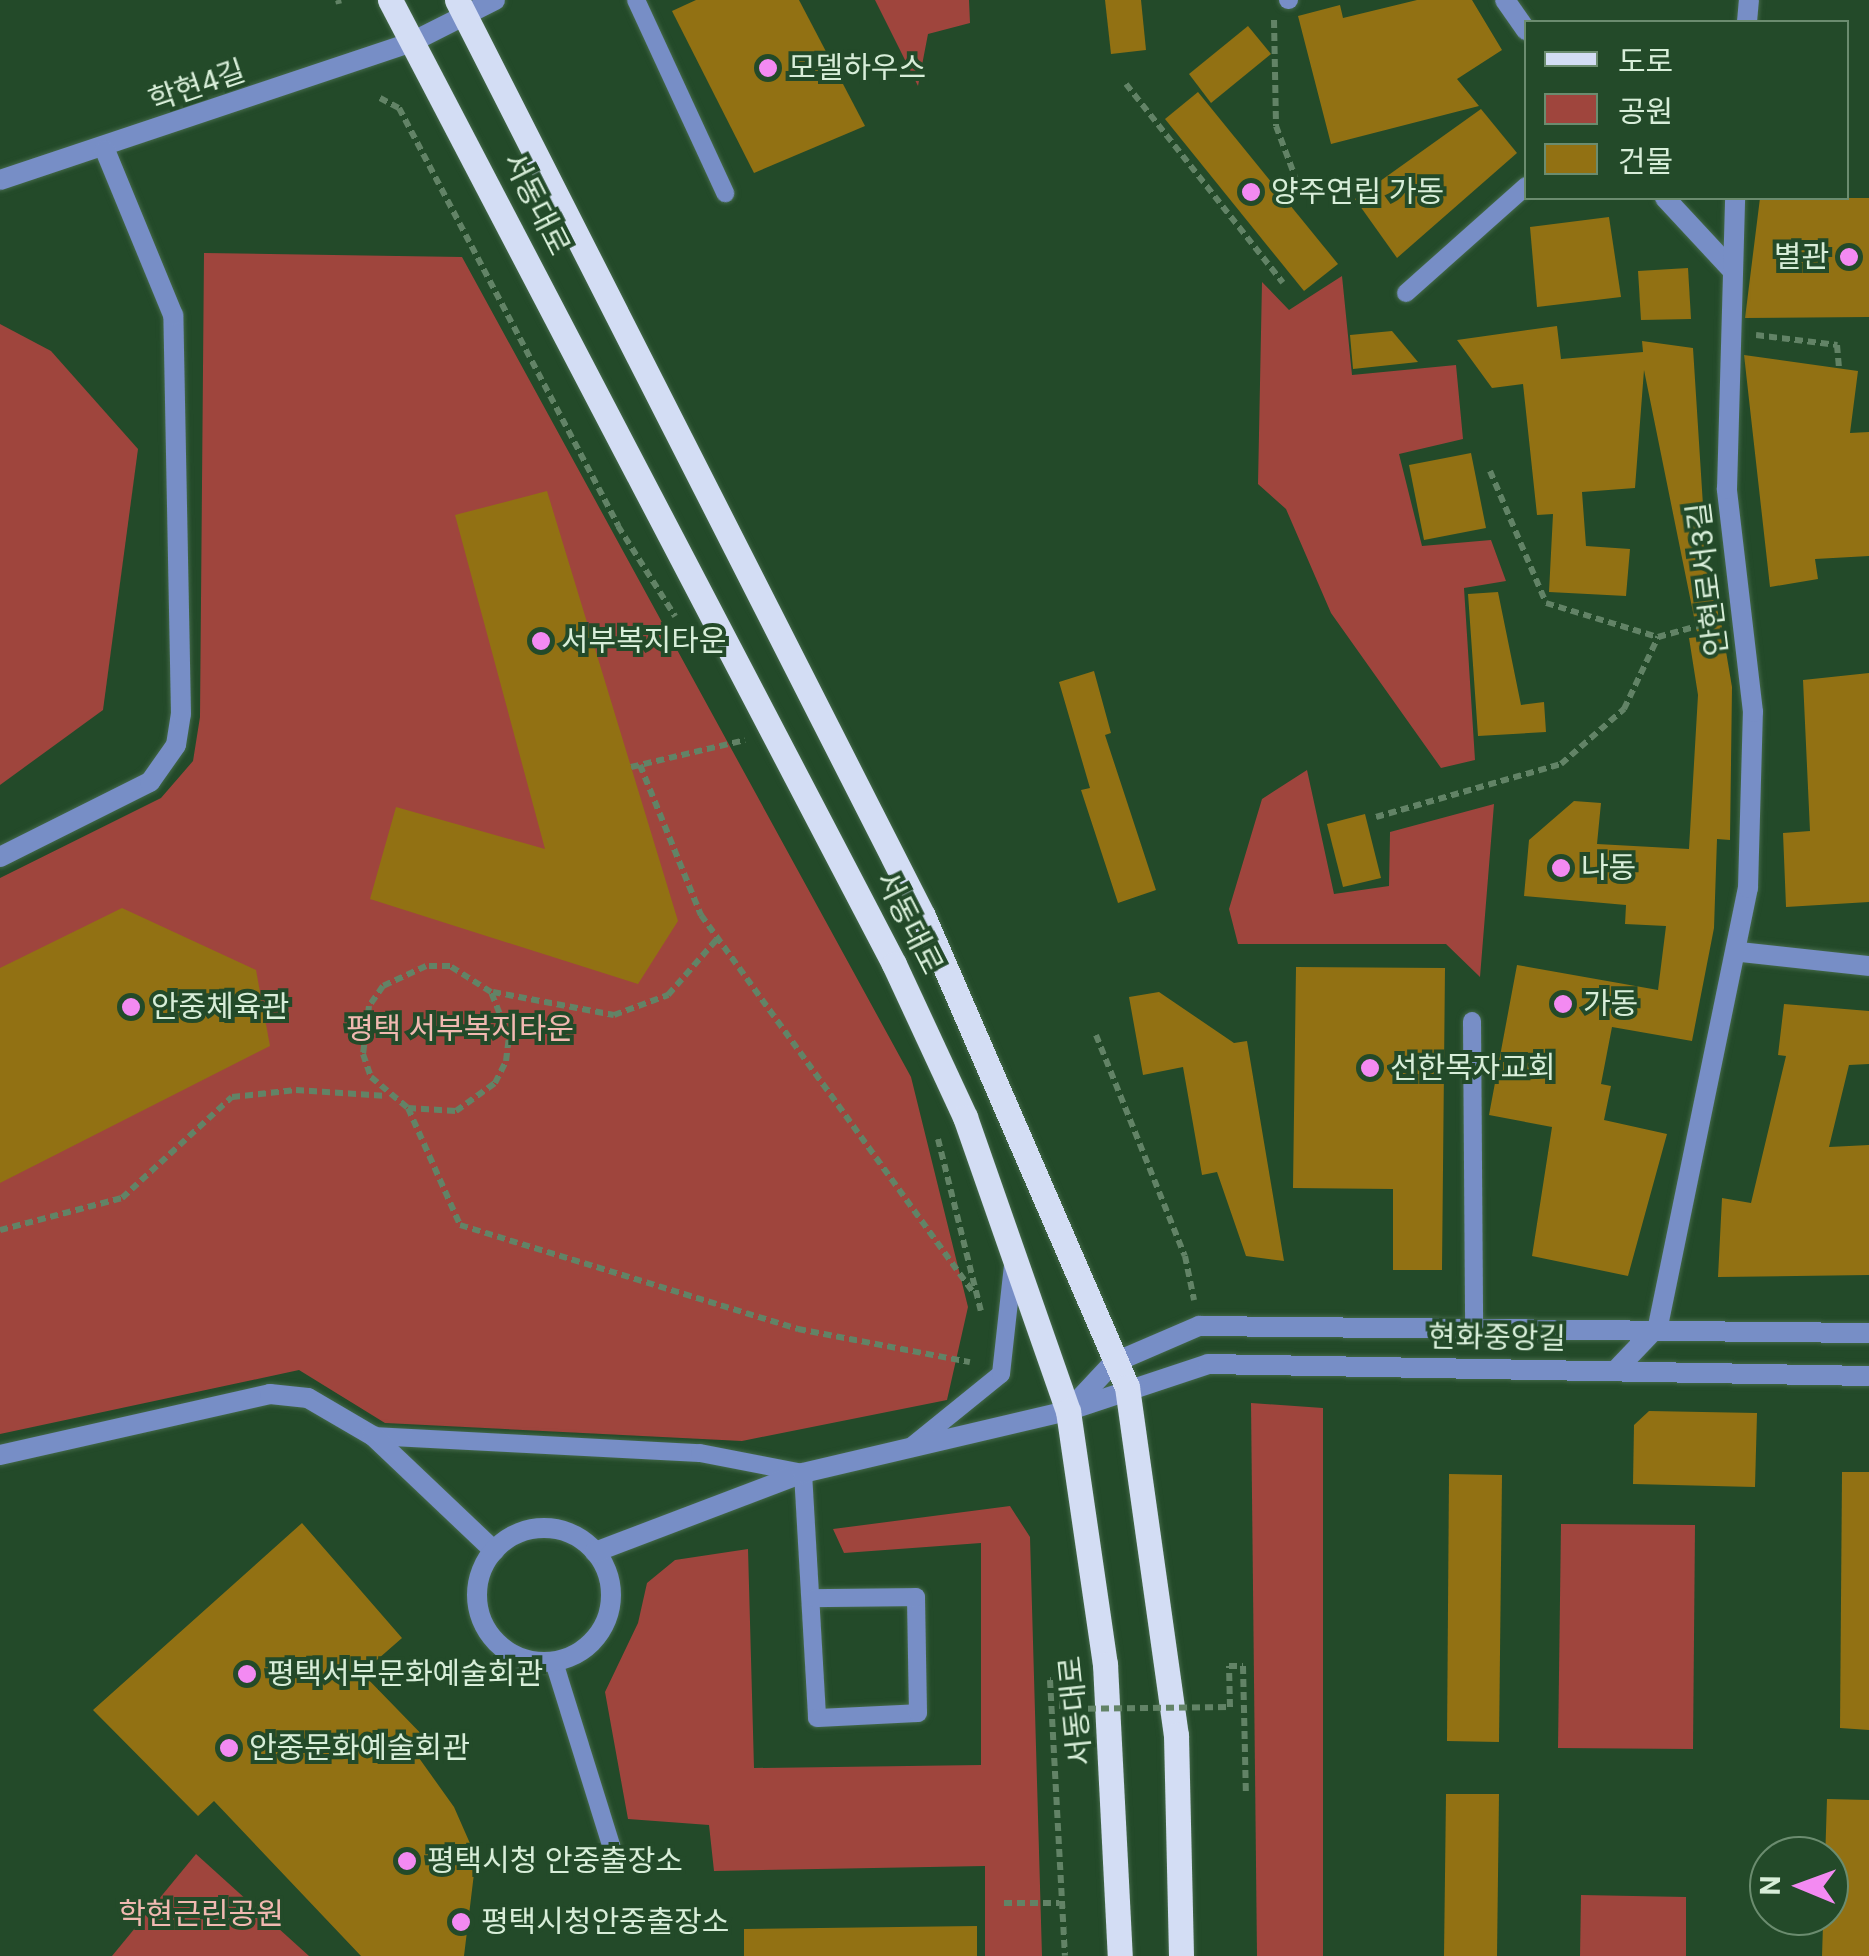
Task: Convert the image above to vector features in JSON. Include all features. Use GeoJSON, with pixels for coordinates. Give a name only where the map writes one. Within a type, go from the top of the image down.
{"type":"FeatureCollection","features":[{"type":"Feature","properties":{"kind":"main road","name":"서동대로"},"geometry":{"type":"LineString","coordinates":[[390,0],[894,964],[965,1117],[1068,1411],[1105,1664],[1120,1956]]}},
{"type":"Feature","properties":{"kind":"main road","name":"서동대로"},"geometry":{"type":"LineString","coordinates":[[461,7],[923,916],[1034,1162],[1126,1388],[1176,1735],[1182,1956]]}},
{"type":"Feature","properties":{"kind":"street","name":"학현4길"},"geometry":{"type":"LineString","coordinates":[[0,180],[106,150],[412,42],[461,7],[496,0]]}},
{"type":"Feature","properties":{"kind":"street"},"geometry":{"type":"LineString","coordinates":[[1504,0],[1524,27]]}},
{"type":"Feature","properties":{"kind":"street"},"geometry":{"type":"LineString","coordinates":[[0,856],[150,782],[176,746],[181,714],[173,314],[106,150]]}},
{"type":"Feature","properties":{"kind":"street"},"geometry":{"type":"LineString","coordinates":[[1667,200],[1730,268]]}},
{"type":"Feature","properties":{"kind":"street","name":"안현로서3길"},"geometry":{"type":"LineString","coordinates":[[1658,1326],[1740,952],[1753,712],[1727,488],[1730,268],[1735,200]]}},
{"type":"Feature","properties":{"kind":"street"},"geometry":{"type":"LineString","coordinates":[[1740,952],[1869,966]]}},
{"type":"Feature","properties":{"kind":"street"},"geometry":{"type":"LineString","coordinates":[[1068,1411],[1113,1363],[1199,1326],[1474,1323],[1869,1333]]}},
{"type":"Feature","properties":{"kind":"street"},"geometry":{"type":"LineString","coordinates":[[1616,1370],[1658,1326]]}},
{"type":"Feature","properties":{"kind":"street","name":"현화중앙길"},"geometry":{"type":"LineString","coordinates":[[594,1552],[803,1473],[899,1455],[1068,1411],[1126,1388],[1208,1364],[1869,1376]]}},
{"type":"Feature","properties":{"kind":"street"},"geometry":{"type":"LineString","coordinates":[[0,1455],[270,1394],[308,1398],[372,1436],[494,1550]]}},
{"type":"Feature","properties":{"kind":"street"},"geometry":{"type":"LineString","coordinates":[[548,1528],[594,1552],[610,1584],[604,1625],[574,1655],[554,1662],[513,1655],[483,1623],[479,1578],[494,1550],[525,1530],[548,1528]]}},
{"type":"Feature","properties":{"kind":"lane"},"geometry":{"type":"LineString","coordinates":[[636,0],[725,193]]}},
{"type":"Feature","properties":{"kind":"lane"},"geometry":{"type":"LineString","coordinates":[[1406,292],[1524,188]]}},
{"type":"Feature","properties":{"kind":"lane"},"geometry":{"type":"LineString","coordinates":[[1472,1021],[1474,1323]]}},
{"type":"Feature","properties":{"kind":"lane"},"geometry":{"type":"LineString","coordinates":[[899,1455],[1001,1374],[1014,1256]]}},
{"type":"Feature","properties":{"kind":"lane"},"geometry":{"type":"LineString","coordinates":[[372,1436],[700,1452],[803,1473],[816,1598],[817,1718],[918,1713],[916,1597],[816,1598]]}},
{"type":"Feature","properties":{"kind":"lane"},"geometry":{"type":"LineString","coordinates":[[554,1662],[612,1848]]}},
{"type":"Feature","properties":{"kind":"path"},"geometry":{"type":"LineString","coordinates":[[1283,1],[1276,126],[1303,198]]}},
{"type":"Feature","properties":{"kind":"path"},"geometry":{"type":"LineString","coordinates":[[1126,84],[1284,282]]}},
{"type":"Feature","properties":{"kind":"path"},"geometry":{"type":"LineString","coordinates":[[380,98],[398,108],[618,526],[686,634]]}},
{"type":"Feature","properties":{"kind":"path"},"geometry":{"type":"LineString","coordinates":[[1730,334],[1837,346],[1839,368]]}},
{"type":"Feature","properties":{"kind":"path"},"geometry":{"type":"LineString","coordinates":[[1490,472],[1546,603],[1658,637],[1744,613]]}},
{"type":"Feature","properties":{"kind":"path"},"geometry":{"type":"LineString","coordinates":[[1376,817],[1560,764],[1624,709],[1658,637]]}},
{"type":"Feature","properties":{"kind":"path"},"geometry":{"type":"LineString","coordinates":[[739,724],[755,757]]}},
{"type":"Feature","properties":{"kind":"path"},"geometry":{"type":"LineString","coordinates":[[746,739],[636,766],[718,939],[978,1298]]}},
{"type":"Feature","properties":{"kind":"path"},"geometry":{"type":"LineString","coordinates":[[387,1096],[362,1054],[368,1006],[383,986],[426,966],[450,966],[492,992],[614,1016],[668,995],[718,939]]}},
{"type":"Feature","properties":{"kind":"path"},"geometry":{"type":"LineString","coordinates":[[0,1230],[122,1198],[232,1096],[296,1090],[387,1096],[408,1108],[456,1111],[495,1083],[509,1037],[492,992]]}},
{"type":"Feature","properties":{"kind":"path"},"geometry":{"type":"LineString","coordinates":[[1096,1035],[1185,1256],[1199,1326]]}},
{"type":"Feature","properties":{"kind":"path"},"geometry":{"type":"LineString","coordinates":[[408,1108],[460,1225],[798,1328],[970,1362]]}},
{"type":"Feature","properties":{"kind":"path"},"geometry":{"type":"LineString","coordinates":[[933,1118],[986,1330]]}},
{"type":"Feature","properties":{"kind":"path"},"geometry":{"type":"LineString","coordinates":[[964,1375],[978,1346]]}},
{"type":"Feature","properties":{"kind":"path"},"geometry":{"type":"LineString","coordinates":[[1065,1956],[1059,1903],[1050,1680],[1064,1680],[1062,1709],[1230,1706],[1229,1666],[1243,1666],[1246,1794]]}},
{"type":"Feature","properties":{"kind":"path"},"geometry":{"type":"LineString","coordinates":[[1004,1902],[1059,1903]]}},
{"type":"Feature","properties":{"kind":"green space"},"geometry":{"type":"Polygon","coordinates":[[[875,0],[969,0],[970,23],[928,34],[918,86],[875,0]]]}},
{"type":"Feature","properties":{"kind":"green space","name":"평택 서부복지타운"},"geometry":{"type":"Polygon","coordinates":[[[204,253],[462,257],[911,1077],[968,1307],[947,1400],[742,1441],[385,1423],[299,1370],[0,1434],[0,878],[161,798],[193,761],[200,717],[204,253]]]}},
{"type":"Feature","properties":{"kind":"green space"},"geometry":{"type":"Polygon","coordinates":[[[1342,276],[1352,375],[1456,365],[1463,439],[1399,454],[1422,546],[1491,540],[1506,581],[1464,588],[1475,760],[1441,768],[1331,613],[1286,509],[1258,484],[1262,282],[1289,310],[1342,276]]]}},
{"type":"Feature","properties":{"kind":"green space"},"geometry":{"type":"Polygon","coordinates":[[[0,324],[51,351],[138,449],[103,710],[0,785],[0,324]]]}},
{"type":"Feature","properties":{"kind":"green space"},"geometry":{"type":"Polygon","coordinates":[[[1307,770],[1334,894],[1389,886],[1390,832],[1494,804],[1480,977],[1446,944],[1238,944],[1229,909],[1262,799],[1307,770]]]}},
{"type":"Feature","properties":{"kind":"green space"},"geometry":{"type":"Polygon","coordinates":[[[1251,1403],[1323,1408],[1323,1956],[1257,1956],[1251,1403]]]}},
{"type":"Feature","properties":{"kind":"green space"},"geometry":{"type":"Polygon","coordinates":[[[1010,1506],[1030,1537],[1042,1956],[985,1956],[985,1866],[714,1871],[709,1825],[628,1819],[605,1692],[638,1623],[647,1583],[675,1560],[748,1549],[754,1768],[981,1765],[981,1543],[844,1553],[833,1529],[1010,1506]]]}},
{"type":"Feature","properties":{"kind":"green space"},"geometry":{"type":"Polygon","coordinates":[[[1561,1524],[1695,1525],[1693,1749],[1558,1748],[1561,1524]]]}},
{"type":"Feature","properties":{"kind":"green space","name":"학현근린공원"},"geometry":{"type":"Polygon","coordinates":[[[196,1854],[309,1956],[112,1956],[196,1854]]]}},
{"type":"Feature","properties":{"kind":"green space"},"geometry":{"type":"Polygon","coordinates":[[[1581,1895],[1686,1897],[1686,1956],[1580,1956],[1581,1895]]]}},
{"type":"Feature","properties":{"kind":"building","name":"모델하우스"},"geometry":{"type":"Polygon","coordinates":[[[696,0],[799,0],[865,126],[754,173],[672,11],[696,0]]]}},
{"type":"Feature","properties":{"kind":"building"},"geometry":{"type":"Polygon","coordinates":[[[1105,0],[1141,0],[1146,50],[1111,54],[1105,0]]]}},
{"type":"Feature","properties":{"kind":"building"},"geometry":{"type":"Polygon","coordinates":[[[1417,0],[1472,0],[1502,50],[1457,79],[1479,106],[1331,144],[1298,16],[1340,5],[1343,18],[1417,0]]]}},
{"type":"Feature","properties":{"kind":"building"},"geometry":{"type":"Polygon","coordinates":[[[1248,26],[1271,54],[1211,103],[1189,74],[1248,26]]]}},
{"type":"Feature","properties":{"kind":"building","name":"양주연립 가동"},"geometry":{"type":"Polygon","coordinates":[[[1198,92],[1338,264],[1304,291],[1165,119],[1198,92]]]}},
{"type":"Feature","properties":{"kind":"building"},"geometry":{"type":"Polygon","coordinates":[[[1481,109],[1517,153],[1397,258],[1355,199],[1481,109]]]}},
{"type":"Feature","properties":{"kind":"building"},"geometry":{"type":"Polygon","coordinates":[[[1869,198],[1869,317],[1745,318],[1760,200],[1869,198]]]}},
{"type":"Feature","properties":{"kind":"building"},"geometry":{"type":"Polygon","coordinates":[[[1609,217],[1621,297],[1537,307],[1530,227],[1609,217]]]}},
{"type":"Feature","properties":{"kind":"building"},"geometry":{"type":"Polygon","coordinates":[[[1688,268],[1691,319],[1641,320],[1638,271],[1688,268]]]}},
{"type":"Feature","properties":{"kind":"building"},"geometry":{"type":"Polygon","coordinates":[[[1557,326],[1561,359],[1643,352],[1642,341],[1693,348],[1704,521],[1732,687],[1730,840],[1717,839],[1714,928],[1692,1041],[1612,1027],[1601,1084],[1611,1086],[1604,1120],[1667,1134],[1628,1276],[1532,1256],[1552,1127],[1489,1115],[1517,965],[1658,990],[1666,926],[1625,924],[1626,905],[1524,896],[1529,840],[1574,801],[1601,803],[1597,844],[1689,849],[1698,695],[1689,638],[1698,637],[1644,370],[1635,488],[1582,492],[1586,546],[1630,549],[1626,596],[1549,592],[1553,514],[1537,515],[1523,384],[1492,388],[1457,340],[1557,326]]]}},
{"type":"Feature","properties":{"kind":"building"},"geometry":{"type":"Polygon","coordinates":[[[1392,331],[1418,362],[1353,369],[1350,335],[1392,331]]]}},
{"type":"Feature","properties":{"kind":"building"},"geometry":{"type":"Polygon","coordinates":[[[1744,355],[1858,371],[1850,433],[1869,432],[1869,556],[1815,559],[1818,579],[1770,587],[1744,355]]]}},
{"type":"Feature","properties":{"kind":"building"},"geometry":{"type":"Polygon","coordinates":[[[1471,453],[1486,528],[1424,540],[1409,465],[1471,453]]]}},
{"type":"Feature","properties":{"kind":"building","name":"서부복지타운"},"geometry":{"type":"Polygon","coordinates":[[[547,491],[678,921],[638,984],[370,899],[396,807],[545,849],[455,515],[547,491]]]}},
{"type":"Feature","properties":{"kind":"building"},"geometry":{"type":"Polygon","coordinates":[[[1498,592],[1521,705],[1544,702],[1546,732],[1478,736],[1468,594],[1498,592]]]}},
{"type":"Feature","properties":{"kind":"building"},"geometry":{"type":"Polygon","coordinates":[[[1094,671],[1111,733],[1105,735],[1156,890],[1118,903],[1081,790],[1090,788],[1059,682],[1094,671]]]}},
{"type":"Feature","properties":{"kind":"building"},"geometry":{"type":"Polygon","coordinates":[[[1869,673],[1869,902],[1786,907],[1783,833],[1810,831],[1803,680],[1869,673]]]}},
{"type":"Feature","properties":{"kind":"building"},"geometry":{"type":"Polygon","coordinates":[[[1365,814],[1381,878],[1343,887],[1327,824],[1365,814]]]}},
{"type":"Feature","properties":{"kind":"building","name":"안중체육관"},"geometry":{"type":"Polygon","coordinates":[[[122,908],[256,970],[270,1046],[0,1183],[0,968],[122,908]]]}},
{"type":"Feature","properties":{"kind":"building"},"geometry":{"type":"Polygon","coordinates":[[[1296,967],[1445,968],[1442,1270],[1393,1270],[1393,1189],[1293,1188],[1296,967]]]}},
{"type":"Feature","properties":{"kind":"building"},"geometry":{"type":"Polygon","coordinates":[[[1159,992],[1234,1043],[1247,1041],[1284,1261],[1246,1256],[1217,1172],[1202,1175],[1183,1067],[1143,1075],[1129,997],[1159,992]]]}},
{"type":"Feature","properties":{"kind":"building"},"geometry":{"type":"Polygon","coordinates":[[[1784,1004],[1869,1011],[1869,1064],[1849,1065],[1829,1147],[1869,1145],[1869,1275],[1718,1277],[1722,1198],[1751,1203],[1786,1056],[1778,1055],[1784,1004]]]}},
{"type":"Feature","properties":{"kind":"building"},"geometry":{"type":"Polygon","coordinates":[[[1649,1411],[1757,1413],[1755,1487],[1633,1484],[1634,1425],[1649,1411]]]}},
{"type":"Feature","properties":{"kind":"building"},"geometry":{"type":"Polygon","coordinates":[[[1842,1472],[1869,1472],[1869,1730],[1840,1728],[1842,1472]]]}},
{"type":"Feature","properties":{"kind":"building"},"geometry":{"type":"Polygon","coordinates":[[[1449,1474],[1502,1475],[1499,1742],[1447,1741],[1449,1474]]]}},
{"type":"Feature","properties":{"kind":"building"},"geometry":{"type":"Polygon","coordinates":[[[302,1523],[402,1638],[362,1673],[432,1745],[419,1758],[454,1807],[476,1857],[464,1956],[361,1956],[214,1801],[198,1816],[93,1710],[302,1523]]]}},
{"type":"Feature","properties":{"kind":"building"},"geometry":{"type":"Polygon","coordinates":[[[1446,1794],[1499,1794],[1497,1956],[1444,1956],[1446,1794]]]}},
{"type":"Feature","properties":{"kind":"building"},"geometry":{"type":"Polygon","coordinates":[[[1827,1799],[1869,1800],[1869,1956],[1822,1956],[1823,1936],[1849,1936],[1849,1836],[1826,1836],[1827,1799]]]}},
{"type":"Feature","properties":{"kind":"building"},"geometry":{"type":"Polygon","coordinates":[[[977,1926],[977,1956],[744,1956],[744,1929],[977,1926]]]}},
{"type":"Feature","properties":{"kind":"place","name":"모델하우스"},"geometry":{"type":"Point","coordinates":[768,68]}},
{"type":"Feature","properties":{"kind":"place","name":"양주연립 가동"},"geometry":{"type":"Point","coordinates":[1251,192]}},
{"type":"Feature","properties":{"kind":"place","name":"별관"},"geometry":{"type":"Point","coordinates":[1849,257]}},
{"type":"Feature","properties":{"kind":"place","name":"서부복지타운"},"geometry":{"type":"Point","coordinates":[541,641]}},
{"type":"Feature","properties":{"kind":"place","name":"나동"},"geometry":{"type":"Point","coordinates":[1561,868]}},
{"type":"Feature","properties":{"kind":"place","name":"가동"},"geometry":{"type":"Point","coordinates":[1563,1004]}},
{"type":"Feature","properties":{"kind":"place","name":"안중체육관"},"geometry":{"type":"Point","coordinates":[131,1007]}},
{"type":"Feature","properties":{"kind":"place","name":"선한목자교회"},"geometry":{"type":"Point","coordinates":[1370,1068]}},
{"type":"Feature","properties":{"kind":"place","name":"평택서부문화예술회관"},"geometry":{"type":"Point","coordinates":[247,1674]}},
{"type":"Feature","properties":{"kind":"place","name":"안중문화예술회관"},"geometry":{"type":"Point","coordinates":[229,1748]}},
{"type":"Feature","properties":{"kind":"place","name":"평택시청 안중출장소"},"geometry":{"type":"Point","coordinates":[407,1861]}},
{"type":"Feature","properties":{"kind":"place","name":"평택시청안중출장소"},"geometry":{"type":"Point","coordinates":[461,1922]}}]}
